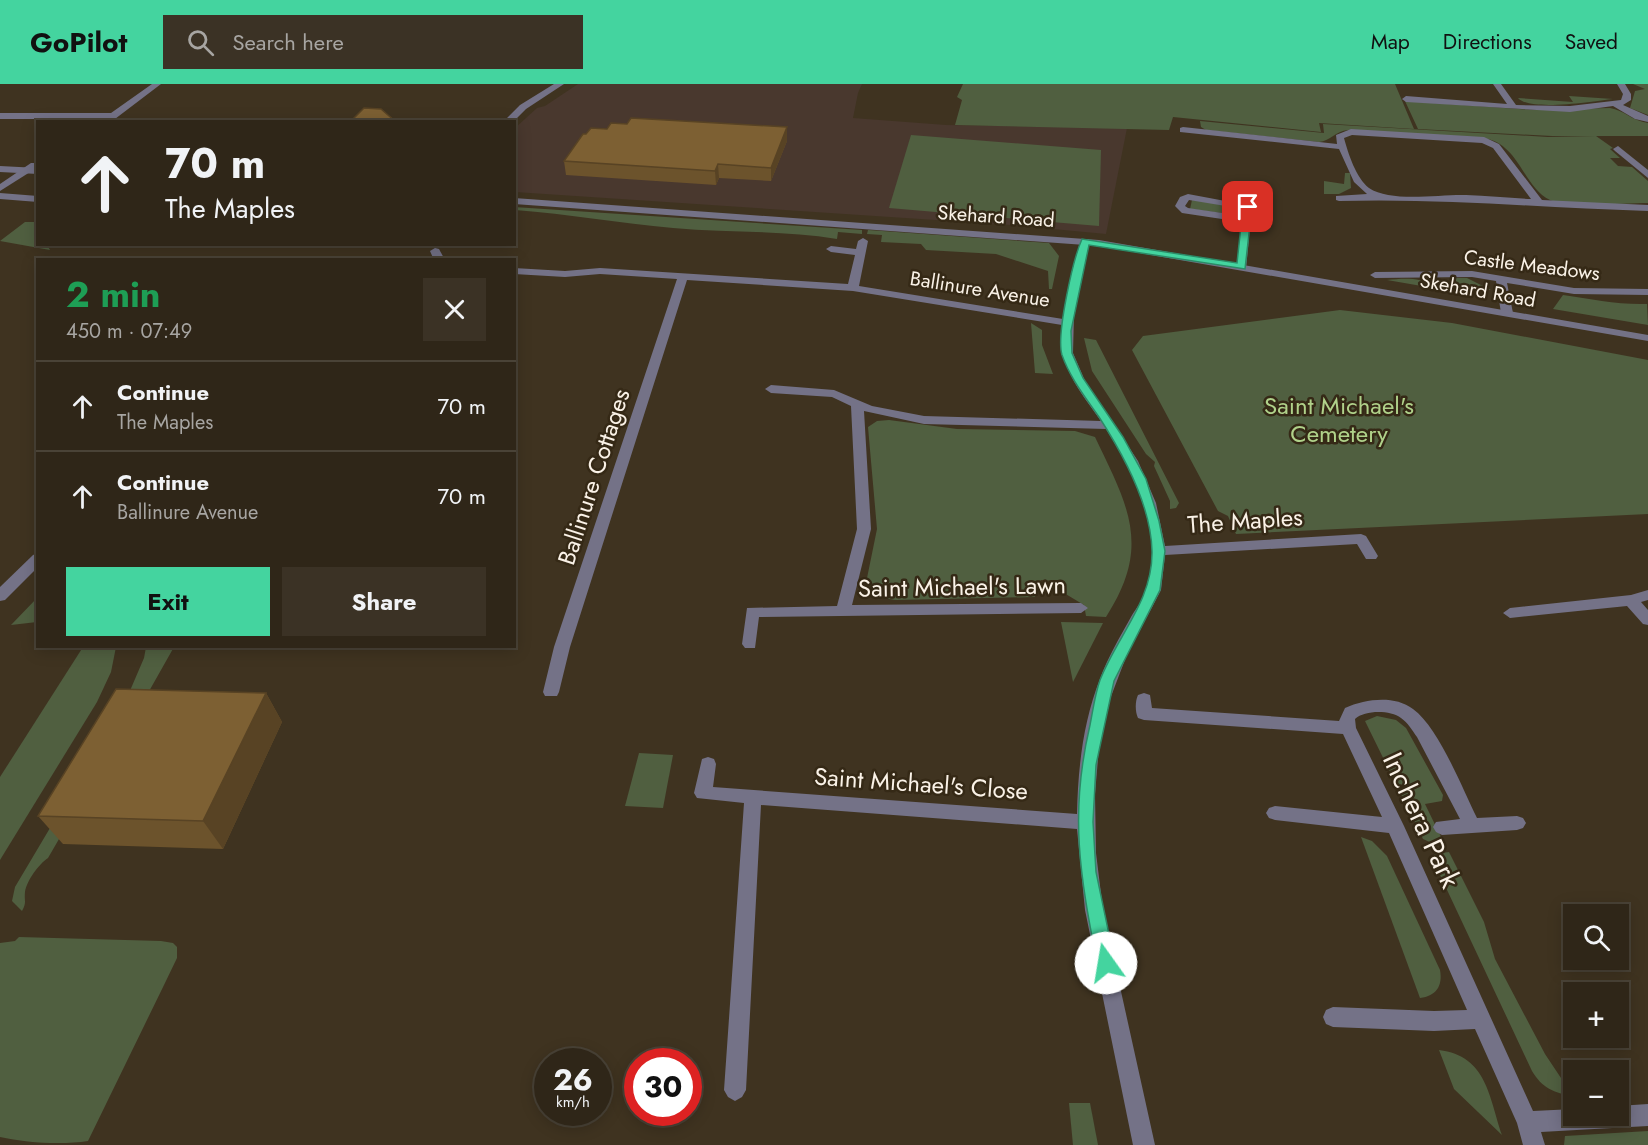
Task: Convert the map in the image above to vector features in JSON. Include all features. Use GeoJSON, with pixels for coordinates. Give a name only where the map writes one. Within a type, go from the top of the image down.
{"type":"FeatureCollection","features":[{"type":"Feature","properties":{"kind":"street"},"geometry":{"type":"LineString","coordinates":[[0,116],[108,119],[158,84]]}},
{"type":"Feature","properties":{"kind":"street"},"geometry":{"type":"LineString","coordinates":[[509,120],[524,107],[560,84]]}},
{"type":"Feature","properties":{"kind":"street"},"geometry":{"type":"LineString","coordinates":[[1497,84],[1513,106]]}},
{"type":"Feature","properties":{"kind":"street"},"geometry":{"type":"LineString","coordinates":[[1406,99],[1570,109],[1616,104],[1627,100],[1627,94],[1622,85]]}},
{"type":"Feature","properties":{"kind":"street"},"geometry":{"type":"LineString","coordinates":[[1622,85],[1637,87]]}},
{"type":"Feature","properties":{"kind":"street"},"geometry":{"type":"LineString","coordinates":[[1616,104],[1638,117],[1648,119]]}},
{"type":"Feature","properties":{"kind":"street"},"geometry":{"type":"LineString","coordinates":[[1182,130],[1195,127],[1341,147]]}},
{"type":"Feature","properties":{"kind":"street"},"geometry":{"type":"LineString","coordinates":[[1383,197],[1369,192],[1360,184],[1338,137],[1351,132],[1484,140],[1496,146],[1540,204]]}},
{"type":"Feature","properties":{"kind":"street"},"geometry":{"type":"LineString","coordinates":[[1618,149],[1648,175]]}},
{"type":"Feature","properties":{"kind":"street"},"geometry":{"type":"LineString","coordinates":[[0,162],[34,168]]}},
{"type":"Feature","properties":{"kind":"street"},"geometry":{"type":"LineString","coordinates":[[0,169],[34,168]]}},
{"type":"Feature","properties":{"kind":"street"},"geometry":{"type":"LineString","coordinates":[[0,188],[34,168]]}},
{"type":"Feature","properties":{"kind":"street"},"geometry":{"type":"LineString","coordinates":[[0,196],[36,200]]}},
{"type":"Feature","properties":{"kind":"street"},"geometry":{"type":"LineString","coordinates":[[1242,267],[1249,208],[1241,204],[1188,197],[1183,199],[1180,206],[1185,211],[1247,220]]}},
{"type":"Feature","properties":{"kind":"street"},"geometry":{"type":"LineString","coordinates":[[1340,198],[1467,198],[1540,204],[1648,208]]}},
{"type":"Feature","properties":{"kind":"street","name":"Skehard Road"},"geometry":{"type":"LineString","coordinates":[[516,201],[1085,241],[1648,338]]}},
{"type":"Feature","properties":{"kind":"street"},"geometry":{"type":"LineString","coordinates":[[28,208],[36,202]]}},
{"type":"Feature","properties":{"kind":"street"},"geometry":{"type":"LineString","coordinates":[[1068,323],[1085,241]]}},
{"type":"Feature","properties":{"kind":"street"},"geometry":{"type":"LineString","coordinates":[[831,249],[862,246],[853,288]]}},
{"type":"Feature","properties":{"kind":"street","name":"Ballinure Avenue"},"geometry":{"type":"LineString","coordinates":[[516,271],[565,274],[600,271],[853,288],[1068,323],[1065,339],[1070,361],[1140,479],[1153,521],[1158,551]]}},
{"type":"Feature","properties":{"kind":"street"},"geometry":{"type":"LineString","coordinates":[[1429,274],[1438,284]]}},
{"type":"Feature","properties":{"kind":"street","name":"Castle Meadows"},"geometry":{"type":"LineString","coordinates":[[1376,275],[1472,274],[1501,277],[1574,291],[1648,292]]}},
{"type":"Feature","properties":{"kind":"street","name":"Ballinure Cottages"},"geometry":{"type":"LineString","coordinates":[[551,692],[562,647],[683,277]]}},
{"type":"Feature","properties":{"kind":"street"},"geometry":{"type":"LineString","coordinates":[[1501,277],[1507,313]]}},
{"type":"Feature","properties":{"kind":"street"},"geometry":{"type":"LineString","coordinates":[[771,389],[834,394],[884,413],[924,420],[1110,425]]}},
{"type":"Feature","properties":{"kind":"street"},"geometry":{"type":"LineString","coordinates":[[792,404],[795,390]]}},
{"type":"Feature","properties":{"kind":"street","name":"Saint Michael's Lawn"},"geometry":{"type":"LineString","coordinates":[[843,612],[864,529],[857,404]]}},
{"type":"Feature","properties":{"kind":"street","name":"The Maples"},"geometry":{"type":"LineString","coordinates":[[1144,1145],[1088,872],[1085,822],[1088,765],[1099,708],[1114,665],[1154,590],[1158,551],[1361,539],[1371,556]]}},
{"type":"Feature","properties":{"kind":"street"},"geometry":{"type":"LineString","coordinates":[[0,596],[36,560]]}},
{"type":"Feature","properties":{"kind":"street"},"geometry":{"type":"LineString","coordinates":[[1509,613],[1631,600],[1648,595]]}},
{"type":"Feature","properties":{"kind":"street"},"geometry":{"type":"LineString","coordinates":[[1631,600],[1648,620]]}},
{"type":"Feature","properties":{"kind":"street","name":"Saint Michael's Lawn"},"geometry":{"type":"LineString","coordinates":[[750,644],[752,612],[1082,608]]}},
{"type":"Feature","properties":{"kind":"street"},"geometry":{"type":"LineString","coordinates":[[1144,699],[1144,714],[1348,728]]}},
{"type":"Feature","properties":{"kind":"street","name":"Inchera Park"},"geometry":{"type":"LineString","coordinates":[[1472,825],[1422,732],[1406,713],[1383,707],[1356,710],[1347,718],[1348,728],[1395,826],[1527,1122],[1534,1145]]}},
{"type":"Feature","properties":{"kind":"street","name":"Saint Michael's Close"},"geometry":{"type":"LineString","coordinates":[[708,764],[704,794],[1085,822]]}},
{"type":"Feature","properties":{"kind":"street"},"geometry":{"type":"LineString","coordinates":[[735,1090],[753,798]]}},
{"type":"Feature","properties":{"kind":"street"},"geometry":{"type":"LineString","coordinates":[[1275,813],[1395,826]]}},
{"type":"Feature","properties":{"kind":"street"},"geometry":{"type":"LineString","coordinates":[[1442,827],[1516,823]]}},
{"type":"Feature","properties":{"kind":"street"},"geometry":{"type":"LineString","coordinates":[[1333,1017],[1434,1021],[1481,1020]]}},
{"type":"Feature","properties":{"kind":"street"},"geometry":{"type":"LineString","coordinates":[[1527,1122],[1648,1115]]}},
{"type":"Feature","properties":{"kind":"shaded area"},"geometry":{"type":"Polygon","coordinates":[[[578,84],[862,84],[853,118],[946,125],[1127,128],[1106,234],[1011,225],[516,192],[516,127],[537,108],[545,106],[578,84]]]}},
{"type":"Feature","properties":{"kind":"green space"},"geometry":{"type":"Polygon","coordinates":[[[963,84],[1395,84],[1414,129],[1319,123],[1321,132],[1173,117],[1169,130],[955,125],[962,100],[957,97],[963,84]]]}},
{"type":"Feature","properties":{"kind":"green space"},"geometry":{"type":"Polygon","coordinates":[[[1633,84],[1648,84],[1648,115],[1630,108],[1635,91],[1645,89],[1633,84]]]}},
{"type":"Feature","properties":{"kind":"green space"},"geometry":{"type":"Polygon","coordinates":[[[1569,96],[1613,99],[1549,105],[1525,102],[1518,98],[1573,102],[1569,96]]]}},
{"type":"Feature","properties":{"kind":"green space"},"geometry":{"type":"Polygon","coordinates":[[[1405,101],[1535,110],[1610,108],[1648,123],[1648,136],[1552,136],[1418,129],[1405,101]]]}},
{"type":"Feature","properties":{"kind":"green space"},"geometry":{"type":"Polygon","coordinates":[[[1200,121],[1324,133],[1323,124],[1548,137],[1596,136],[1613,148],[1610,149],[1620,158],[1610,158],[1618,166],[1632,167],[1648,181],[1648,203],[1570,204],[1550,200],[1534,187],[1508,150],[1488,139],[1348,130],[1319,142],[1206,130],[1201,127],[1200,121]]]}},
{"type":"Feature","properties":{"kind":"green space"},"geometry":{"type":"Polygon","coordinates":[[[911,135],[1101,150],[1099,226],[889,208],[911,135]]]}},
{"type":"Feature","properties":{"kind":"green space"},"geometry":{"type":"Polygon","coordinates":[[[1345,173],[1350,173],[1351,188],[1339,194],[1324,194],[1324,181],[1344,184],[1345,173]]]}},
{"type":"Feature","properties":{"kind":"green space"},"geometry":{"type":"Polygon","coordinates":[[[1192,200],[1231,205],[1229,214],[1190,209],[1192,200]]]}},
{"type":"Feature","properties":{"kind":"green space"},"geometry":{"type":"Polygon","coordinates":[[[516,207],[862,230],[862,234],[838,232],[837,239],[796,234],[694,230],[516,210],[516,207]]]}},
{"type":"Feature","properties":{"kind":"green space"},"geometry":{"type":"Polygon","coordinates":[[[25,222],[34,222],[36,246],[48,246],[50,250],[0,241],[25,222]]]}},
{"type":"Feature","properties":{"kind":"green space"},"geometry":{"type":"Polygon","coordinates":[[[868,230],[1049,243],[1059,256],[1052,289],[1049,289],[1048,271],[996,254],[926,250],[921,244],[881,242],[882,235],[867,234],[868,230]]]}},
{"type":"Feature","properties":{"kind":"green space"},"geometry":{"type":"Polygon","coordinates":[[[1454,278],[1467,278],[1491,290],[1474,289],[1462,293],[1387,280],[1410,279],[1422,281],[1431,287],[1450,287],[1449,281],[1454,278]]]}},
{"type":"Feature","properties":{"kind":"green space"},"geometry":{"type":"Polygon","coordinates":[[[1563,295],[1615,303],[1647,304],[1648,325],[1553,309],[1563,295]]]}},
{"type":"Feature","properties":{"kind":"green space","name":"Saint Michael's Cemetery"},"geometry":{"type":"Polygon","coordinates":[[[1340,310],[1452,323],[1648,360],[1648,514],[1236,534],[1228,516],[1218,511],[1132,350],[1143,336],[1340,310]]]}},
{"type":"Feature","properties":{"kind":"green space"},"geometry":{"type":"Polygon","coordinates":[[[1031,323],[1042,330],[1042,345],[1053,374],[1035,373],[1031,323]]]}},
{"type":"Feature","properties":{"kind":"green space"},"geometry":{"type":"Polygon","coordinates":[[[1084,338],[1096,340],[1179,503],[1176,508],[1170,509],[1170,501],[1154,466],[1155,462],[1146,454],[1092,371],[1084,338]]]}},
{"type":"Feature","properties":{"kind":"green space"},"geometry":{"type":"Polygon","coordinates":[[[889,420],[957,429],[1075,431],[1095,437],[1117,484],[1130,526],[1131,547],[1128,569],[1120,592],[1106,617],[1086,616],[1084,605],[1064,593],[1060,581],[1041,580],[1035,597],[896,600],[878,596],[871,591],[866,583],[877,529],[868,427],[877,421],[889,420]]]}},
{"type":"Feature","properties":{"kind":"green space"},"geometry":{"type":"Polygon","coordinates":[[[36,599],[36,622],[11,625],[36,599]]]}},
{"type":"Feature","properties":{"kind":"green space"},"geometry":{"type":"Polygon","coordinates":[[[1061,622],[1103,623],[1073,682],[1061,622]]]}},
{"type":"Feature","properties":{"kind":"green space"},"geometry":{"type":"Polygon","coordinates":[[[82,648],[116,648],[111,672],[97,702],[0,860],[0,777],[82,648]]]}},
{"type":"Feature","properties":{"kind":"green space"},"geometry":{"type":"Polygon","coordinates":[[[146,648],[173,648],[148,693],[139,701],[48,858],[37,868],[31,878],[26,887],[22,911],[12,901],[15,887],[126,700],[144,658],[146,648]]]}},
{"type":"Feature","properties":{"kind":"green space"},"geometry":{"type":"Polygon","coordinates":[[[1377,716],[1396,720],[1406,728],[1443,795],[1442,801],[1425,804],[1444,843],[1434,844],[1423,839],[1365,721],[1377,716]]]}},
{"type":"Feature","properties":{"kind":"green space"},"geometry":{"type":"Polygon","coordinates":[[[639,753],[673,755],[663,808],[625,806],[639,753]]]}},
{"type":"Feature","properties":{"kind":"green space"},"geometry":{"type":"Polygon","coordinates":[[[1361,837],[1372,841],[1387,856],[1440,970],[1441,976],[1437,989],[1426,997],[1420,998],[1361,837]]]}},
{"type":"Feature","properties":{"kind":"green space"},"geometry":{"type":"Polygon","coordinates":[[[1449,852],[1484,922],[1495,959],[1545,1054],[1563,1081],[1563,1094],[1549,1089],[1532,1071],[1433,860],[1434,854],[1449,852]]]}},
{"type":"Feature","properties":{"kind":"green space"},"geometry":{"type":"Polygon","coordinates":[[[19,937],[161,941],[173,943],[177,947],[177,958],[88,1141],[44,1143],[0,1137],[0,943],[15,941],[19,937]]]}},
{"type":"Feature","properties":{"kind":"green space"},"geometry":{"type":"Polygon","coordinates":[[[1439,1050],[1467,1060],[1477,1070],[1489,1093],[1502,1135],[1454,1089],[1439,1050]]]}},
{"type":"Feature","properties":{"kind":"green space"},"geometry":{"type":"Polygon","coordinates":[[[1069,1103],[1090,1103],[1098,1145],[1073,1145],[1069,1103]]]}},
{"type":"Feature","properties":{"kind":"green space"},"geometry":{"type":"Polygon","coordinates":[[[1648,1131],[1648,1145],[1564,1145],[1565,1136],[1648,1131]]]}},
{"type":"Feature","properties":{"kind":"building"},"geometry":{"type":"Polygon","coordinates":[[[364,108],[381,109],[394,120],[352,120],[364,108]]]}},
{"type":"Feature","properties":{"kind":"building"},"geometry":{"type":"Polygon","coordinates":[[[631,118],[787,127],[771,168],[718,164],[715,171],[564,161],[583,134],[591,128],[607,129],[611,123],[627,124],[631,118]]]}},
{"type":"Feature","properties":{"kind":"building"},"geometry":{"type":"Polygon","coordinates":[[[116,689],[266,693],[203,821],[38,816],[116,689]]]}},
{"type":"Feature","properties":{"kind":"route"},"geometry":{"type":"LineString","coordinates":[[1106,963],[1088,872],[1085,822],[1088,765],[1099,708],[1107,681],[1154,590],[1158,576],[1158,551],[1153,521],[1140,479],[1118,437],[1078,378],[1067,353],[1066,331],[1085,241],[1242,267],[1248,207]]}}]}
